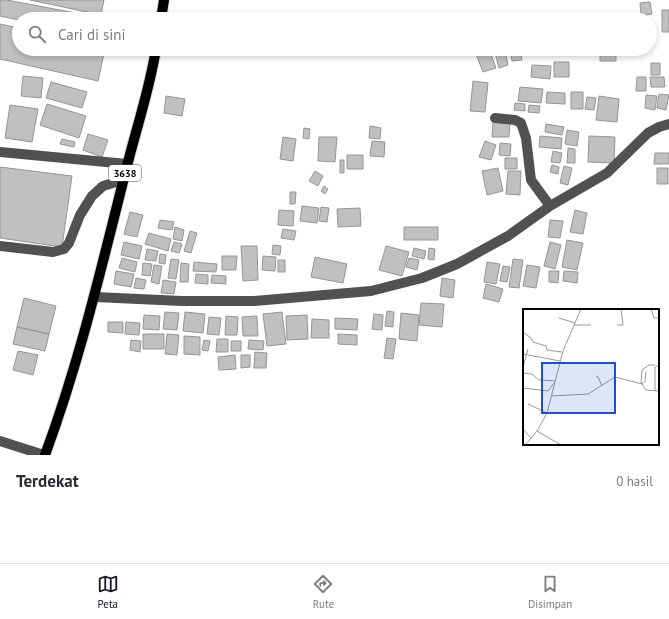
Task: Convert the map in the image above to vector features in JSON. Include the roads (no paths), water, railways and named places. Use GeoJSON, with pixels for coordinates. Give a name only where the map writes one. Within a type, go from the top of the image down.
{"type":"FeatureCollection","features":[{"type":"Feature","properties":{"kind":"main road"},"geometry":{"type":"LineString","coordinates":[[162,12],[164,0]]}},
{"type":"Feature","properties":{"kind":"main road","name":"3638"},"geometry":{"type":"LineString","coordinates":[[45,455],[64,406],[95,297],[127,164],[153,71],[155,56]]}},
{"type":"Feature","properties":{"kind":"street"},"geometry":{"type":"LineString","coordinates":[[495,118],[515,120],[521,123],[526,138],[531,180],[550,206]]}},
{"type":"Feature","properties":{"kind":"street"},"geometry":{"type":"LineString","coordinates":[[95,297],[182,301],[254,301],[371,291],[422,278],[457,264],[508,236],[550,206],[607,173],[648,133],[669,124]]}},
{"type":"Feature","properties":{"kind":"street"},"geometry":{"type":"LineString","coordinates":[[0,152],[127,164]]}},
{"type":"Feature","properties":{"kind":"street"},"geometry":{"type":"LineString","coordinates":[[0,246],[53,252],[64,249],[69,243],[80,215],[92,196],[103,186],[123,180]]}},
{"type":"Feature","properties":{"kind":"street"},"geometry":{"type":"LineString","coordinates":[[0,441],[45,455]]}}]}
